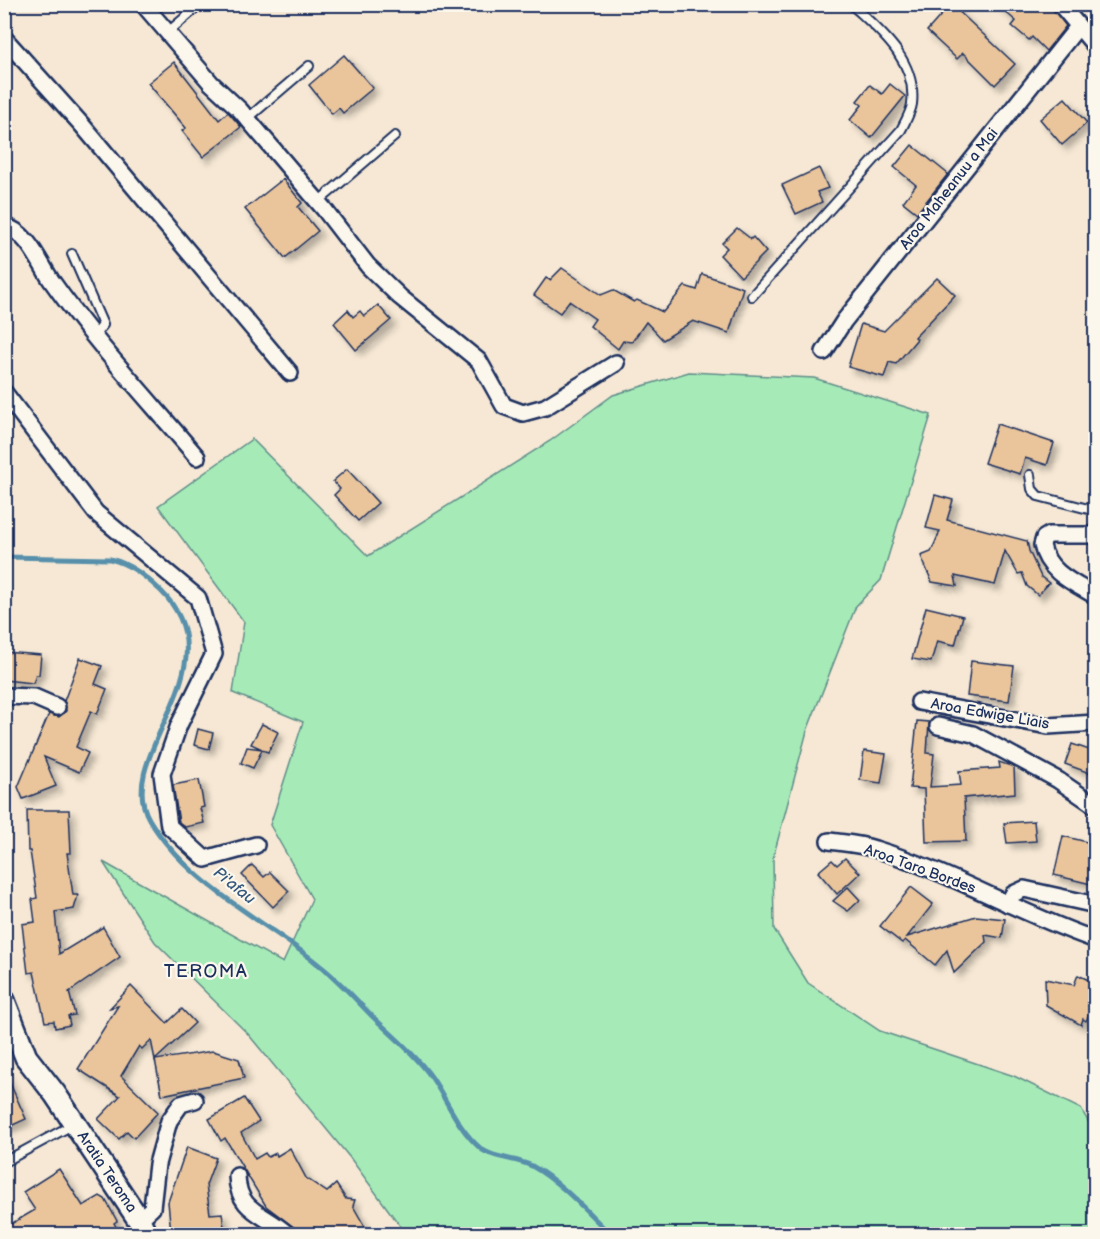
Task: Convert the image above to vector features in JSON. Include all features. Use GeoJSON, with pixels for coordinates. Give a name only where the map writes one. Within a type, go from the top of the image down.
{"type":"FeatureCollection","features":[{"type":"Feature","properties":{"kind":"main road","name":"Aratia Teroma"},"geometry":{"type":"LineString","coordinates":[[4,1001],[26,1057],[75,1124],[143,1227]]}},
{"type":"Feature","properties":{"kind":"street"},"geometry":{"type":"LineString","coordinates":[[143,4],[211,83],[247,118],[368,266],[400,297],[479,361],[504,406],[523,413],[545,407],[616,363]]}},
{"type":"Feature","properties":{"kind":"street"},"geometry":{"type":"LineString","coordinates":[[1060,4],[1077,28],[1095,47]]}},
{"type":"Feature","properties":{"kind":"street","name":"Aroa Maheanuu a Mai"},"geometry":{"type":"LineString","coordinates":[[824,352],[844,321],[1077,28]]}},
{"type":"Feature","properties":{"kind":"street"},"geometry":{"type":"LineString","coordinates":[[4,38],[96,142],[290,373]]}},
{"type":"Feature","properties":{"kind":"street"},"geometry":{"type":"LineString","coordinates":[[4,226],[21,235],[51,280],[94,336],[198,457]]}},
{"type":"Feature","properties":{"kind":"street"},"geometry":{"type":"LineString","coordinates":[[4,392],[96,513],[198,598],[214,654],[179,725],[162,774],[169,826],[205,859],[256,845]]}},
{"type":"Feature","properties":{"kind":"street"},"geometry":{"type":"LineString","coordinates":[[1095,535],[1049,535],[1044,538],[1042,545],[1048,563],[1060,574],[1095,596]]}},
{"type":"Feature","properties":{"kind":"street"},"geometry":{"type":"LineString","coordinates":[[4,696],[34,698],[57,707]]}},
{"type":"Feature","properties":{"kind":"street","name":"Aroa Edwige Liais"},"geometry":{"type":"LineString","coordinates":[[920,702],[1048,726],[1095,723]]}},
{"type":"Feature","properties":{"kind":"street"},"geometry":{"type":"LineString","coordinates":[[938,726],[982,738],[1058,780],[1095,806]]}},
{"type":"Feature","properties":{"kind":"street","name":"Aroa Taro Bordes"},"geometry":{"type":"LineString","coordinates":[[830,841],[874,848],[1059,927],[1095,940]]}},
{"type":"Feature","properties":{"kind":"street"},"geometry":{"type":"LineString","coordinates":[[1008,904],[1013,894],[1024,889],[1095,905]]}},
{"type":"Feature","properties":{"kind":"street","name":"Aratia Teroma"},"geometry":{"type":"LineString","coordinates":[[143,1227],[152,1208],[157,1164],[169,1121],[182,1104],[195,1100]]}},
{"type":"Feature","properties":{"kind":"street"},"geometry":{"type":"LineString","coordinates":[[237,1176],[237,1192],[246,1206],[287,1234]]}},
{"type":"Feature","properties":{"kind":"lane"},"geometry":{"type":"LineString","coordinates":[[168,32],[201,4]]}},
{"type":"Feature","properties":{"kind":"lane"},"geometry":{"type":"LineString","coordinates":[[753,296],[901,130],[912,105],[910,80],[894,44],[851,4]]}},
{"type":"Feature","properties":{"kind":"lane"},"geometry":{"type":"LineString","coordinates":[[247,118],[309,66]]}},
{"type":"Feature","properties":{"kind":"lane"},"geometry":{"type":"LineString","coordinates":[[318,202],[395,136]]}},
{"type":"Feature","properties":{"kind":"lane"},"geometry":{"type":"LineString","coordinates":[[72,254],[103,325],[94,336]]}},
{"type":"Feature","properties":{"kind":"lane"},"geometry":{"type":"LineString","coordinates":[[1030,475],[1032,489],[1038,496],[1095,512]]}},
{"type":"Feature","properties":{"kind":"lane","name":"Aratia Teroma"},"geometry":{"type":"LineString","coordinates":[[4,1162],[75,1124]]}},
{"type":"Feature","properties":{"kind":"green space"},"geometry":{"type":"Polygon","coordinates":[[[689,372],[814,378],[931,415],[881,580],[856,606],[807,731],[773,858],[774,929],[808,983],[880,1031],[1014,1076],[1081,1109],[1095,1133],[1095,1234],[406,1234],[351,1159],[248,1034],[155,942],[103,862],[283,963],[312,899],[270,825],[303,722],[233,693],[244,622],[158,506],[252,439],[368,556],[550,441],[613,395],[689,372]]]}},
{"type":"Feature","properties":{"kind":"building"},"geometry":{"type":"Polygon","coordinates":[[[951,4],[1015,64],[995,85],[963,53],[957,59],[927,31],[951,4]]]}},
{"type":"Feature","properties":{"kind":"building"},"geometry":{"type":"Polygon","coordinates":[[[996,4],[1050,4],[1066,26],[1046,51],[1032,37],[1029,40],[1012,26],[1016,21],[996,4]]]}},
{"type":"Feature","properties":{"kind":"building"},"geometry":{"type":"Polygon","coordinates":[[[344,55],[373,88],[343,113],[339,108],[332,114],[309,85],[344,55]]]}},
{"type":"Feature","properties":{"kind":"building"},"geometry":{"type":"Polygon","coordinates":[[[174,62],[219,120],[228,112],[241,127],[203,157],[182,131],[186,128],[148,83],[174,62]]]}},
{"type":"Feature","properties":{"kind":"building"},"geometry":{"type":"Polygon","coordinates":[[[890,84],[905,96],[871,138],[850,120],[862,105],[857,101],[870,85],[882,94],[890,84]]]}},
{"type":"Feature","properties":{"kind":"building"},"geometry":{"type":"Polygon","coordinates":[[[1065,98],[1087,123],[1062,145],[1040,119],[1065,98]]]}},
{"type":"Feature","properties":{"kind":"building"},"geometry":{"type":"Polygon","coordinates":[[[912,145],[948,174],[917,213],[903,202],[916,185],[894,167],[912,145]]]}},
{"type":"Feature","properties":{"kind":"building"},"geometry":{"type":"Polygon","coordinates":[[[819,168],[828,188],[817,192],[822,202],[796,214],[782,185],[819,168]]]}},
{"type":"Feature","properties":{"kind":"building"},"geometry":{"type":"Polygon","coordinates":[[[283,179],[302,203],[298,207],[318,231],[285,258],[245,209],[283,179]]]}},
{"type":"Feature","properties":{"kind":"building"},"geometry":{"type":"Polygon","coordinates":[[[737,228],[751,239],[753,237],[766,252],[741,277],[720,255],[727,248],[722,243],[737,228]]]}},
{"type":"Feature","properties":{"kind":"building"},"geometry":{"type":"Polygon","coordinates":[[[562,268],[601,295],[613,290],[634,302],[637,300],[663,312],[685,286],[697,290],[702,274],[743,288],[729,333],[693,321],[663,340],[646,322],[632,342],[623,341],[618,349],[590,326],[595,319],[569,301],[560,313],[534,295],[546,278],[550,280],[562,268]]]}},
{"type":"Feature","properties":{"kind":"building"},"geometry":{"type":"Polygon","coordinates":[[[937,278],[955,295],[915,337],[917,339],[896,364],[889,362],[884,377],[848,367],[861,324],[884,331],[937,278]]]}},
{"type":"Feature","properties":{"kind":"building"},"geometry":{"type":"Polygon","coordinates":[[[378,305],[391,320],[356,350],[334,323],[348,310],[353,317],[360,311],[364,316],[378,305]]]}},
{"type":"Feature","properties":{"kind":"building"},"geometry":{"type":"Polygon","coordinates":[[[997,424],[1054,443],[1047,465],[1025,458],[1020,474],[984,463],[997,424]]]}},
{"type":"Feature","properties":{"kind":"building"},"geometry":{"type":"Polygon","coordinates":[[[347,469],[378,503],[358,521],[334,495],[340,489],[333,481],[347,469]]]}},
{"type":"Feature","properties":{"kind":"building"},"geometry":{"type":"Polygon","coordinates":[[[935,495],[953,500],[947,520],[1027,541],[1041,577],[1049,583],[1038,595],[1027,586],[1022,573],[1018,574],[1005,551],[995,585],[955,576],[957,586],[932,582],[921,556],[931,552],[940,531],[926,528],[935,495]]]}},
{"type":"Feature","properties":{"kind":"building"},"geometry":{"type":"Polygon","coordinates":[[[926,607],[963,616],[955,645],[937,641],[931,662],[912,659],[926,607]]]}},
{"type":"Feature","properties":{"kind":"building"},"geometry":{"type":"Polygon","coordinates":[[[4,652],[41,655],[39,675],[36,675],[33,683],[4,680],[4,652]]]}},
{"type":"Feature","properties":{"kind":"building"},"geometry":{"type":"Polygon","coordinates":[[[80,658],[102,666],[95,684],[107,689],[97,714],[91,711],[76,747],[88,753],[79,772],[44,757],[56,786],[23,799],[18,787],[49,714],[59,717],[66,711],[64,701],[80,658]]]}},
{"type":"Feature","properties":{"kind":"building"},"geometry":{"type":"Polygon","coordinates":[[[971,661],[1014,666],[1009,701],[967,696],[971,661]]]}},
{"type":"Feature","properties":{"kind":"building"},"geometry":{"type":"Polygon","coordinates":[[[917,721],[929,722],[927,753],[934,754],[930,787],[961,785],[959,771],[1000,768],[999,762],[1014,767],[1015,793],[964,798],[966,841],[926,842],[924,789],[910,788],[917,721]]]}},
{"type":"Feature","properties":{"kind":"building"},"geometry":{"type":"Polygon","coordinates":[[[262,724],[278,732],[268,752],[262,750],[253,768],[241,763],[247,747],[262,749],[251,744],[262,724]]]}},
{"type":"Feature","properties":{"kind":"building"},"geometry":{"type":"Polygon","coordinates":[[[198,729],[213,733],[209,749],[194,745],[198,729]]]}},
{"type":"Feature","properties":{"kind":"building"},"geometry":{"type":"Polygon","coordinates":[[[1072,744],[1095,752],[1095,775],[1065,764],[1072,744]]]}},
{"type":"Feature","properties":{"kind":"building"},"geometry":{"type":"Polygon","coordinates":[[[864,751],[886,754],[881,783],[860,780],[864,751]]]}},
{"type":"Feature","properties":{"kind":"building"},"geometry":{"type":"Polygon","coordinates":[[[199,780],[204,807],[200,808],[204,823],[185,827],[179,822],[173,785],[199,780]]]}},
{"type":"Feature","properties":{"kind":"building"},"geometry":{"type":"Polygon","coordinates":[[[27,810],[69,810],[71,853],[67,853],[73,895],[78,895],[74,909],[55,912],[59,954],[103,927],[120,957],[69,992],[75,1015],[68,1016],[70,1025],[55,1028],[54,1021],[45,1022],[34,972],[28,973],[22,924],[35,922],[32,899],[37,898],[30,851],[28,851],[27,810]]]}},
{"type":"Feature","properties":{"kind":"building"},"geometry":{"type":"Polygon","coordinates":[[[1034,821],[1036,841],[1007,843],[1004,823],[1034,821]]]}},
{"type":"Feature","properties":{"kind":"building"},"geometry":{"type":"Polygon","coordinates":[[[1063,836],[1095,844],[1095,885],[1054,875],[1063,836]]]}},
{"type":"Feature","properties":{"kind":"building"},"geometry":{"type":"Polygon","coordinates":[[[845,858],[860,873],[837,894],[818,872],[832,860],[837,865],[845,858]]]}},
{"type":"Feature","properties":{"kind":"building"},"geometry":{"type":"Polygon","coordinates":[[[252,865],[264,877],[270,872],[289,891],[273,907],[242,875],[252,865]]]}},
{"type":"Feature","properties":{"kind":"building"},"geometry":{"type":"Polygon","coordinates":[[[848,887],[860,900],[848,911],[833,901],[848,887]]]}},
{"type":"Feature","properties":{"kind":"building"},"geometry":{"type":"Polygon","coordinates":[[[911,887],[933,904],[907,937],[976,916],[1005,919],[1002,938],[985,935],[986,942],[954,973],[947,950],[935,965],[905,940],[902,943],[880,926],[911,887]]]}},
{"type":"Feature","properties":{"kind":"building"},"geometry":{"type":"Polygon","coordinates":[[[1078,975],[1095,983],[1095,1001],[1086,1021],[1083,1019],[1081,1025],[1046,1005],[1045,979],[1074,985],[1078,975]]]}},
{"type":"Feature","properties":{"kind":"building"},"geometry":{"type":"Polygon","coordinates":[[[131,986],[167,1023],[182,1009],[195,1023],[155,1060],[151,1040],[142,1049],[139,1046],[121,1076],[158,1112],[134,1138],[127,1131],[119,1139],[98,1119],[120,1096],[78,1069],[118,1006],[110,1008],[131,986]]]}},
{"type":"Feature","properties":{"kind":"building"},"geometry":{"type":"Polygon","coordinates":[[[213,1051],[239,1059],[244,1078],[162,1095],[155,1060],[213,1051]]]}},
{"type":"Feature","properties":{"kind":"building"},"geometry":{"type":"Polygon","coordinates":[[[4,1070],[26,1119],[4,1129],[4,1070]]]}},
{"type":"Feature","properties":{"kind":"building"},"geometry":{"type":"Polygon","coordinates":[[[244,1098],[259,1121],[241,1133],[255,1159],[265,1153],[268,1157],[276,1153],[277,1156],[290,1148],[306,1178],[327,1192],[336,1184],[346,1199],[355,1200],[353,1206],[369,1234],[303,1234],[266,1206],[225,1138],[221,1141],[209,1119],[244,1098]]]}},
{"type":"Feature","properties":{"kind":"building"},"geometry":{"type":"Polygon","coordinates":[[[187,1147],[216,1158],[206,1185],[210,1214],[222,1213],[225,1234],[171,1232],[168,1202],[187,1147]]]}},
{"type":"Feature","properties":{"kind":"building"},"geometry":{"type":"Polygon","coordinates":[[[59,1169],[83,1206],[100,1196],[105,1199],[117,1221],[114,1223],[120,1234],[4,1234],[4,1228],[35,1210],[23,1192],[59,1169]]]}},
{"type":"Feature","properties":{"kind":"waterway","name":"Pi'afau"},"geometry":{"type":"LineString","coordinates":[[4,557],[110,559],[144,576],[161,591],[181,620],[186,650],[181,680],[146,767],[142,794],[149,819],[165,842],[205,882],[326,971],[404,1046],[432,1078],[459,1124],[472,1141],[485,1152],[526,1163],[543,1173],[610,1234]]}},
{"type":"Feature","properties":{"kind":"district","name":"TEROMA"},"geometry":{"type":"Point","coordinates":[206,971]}}]}
